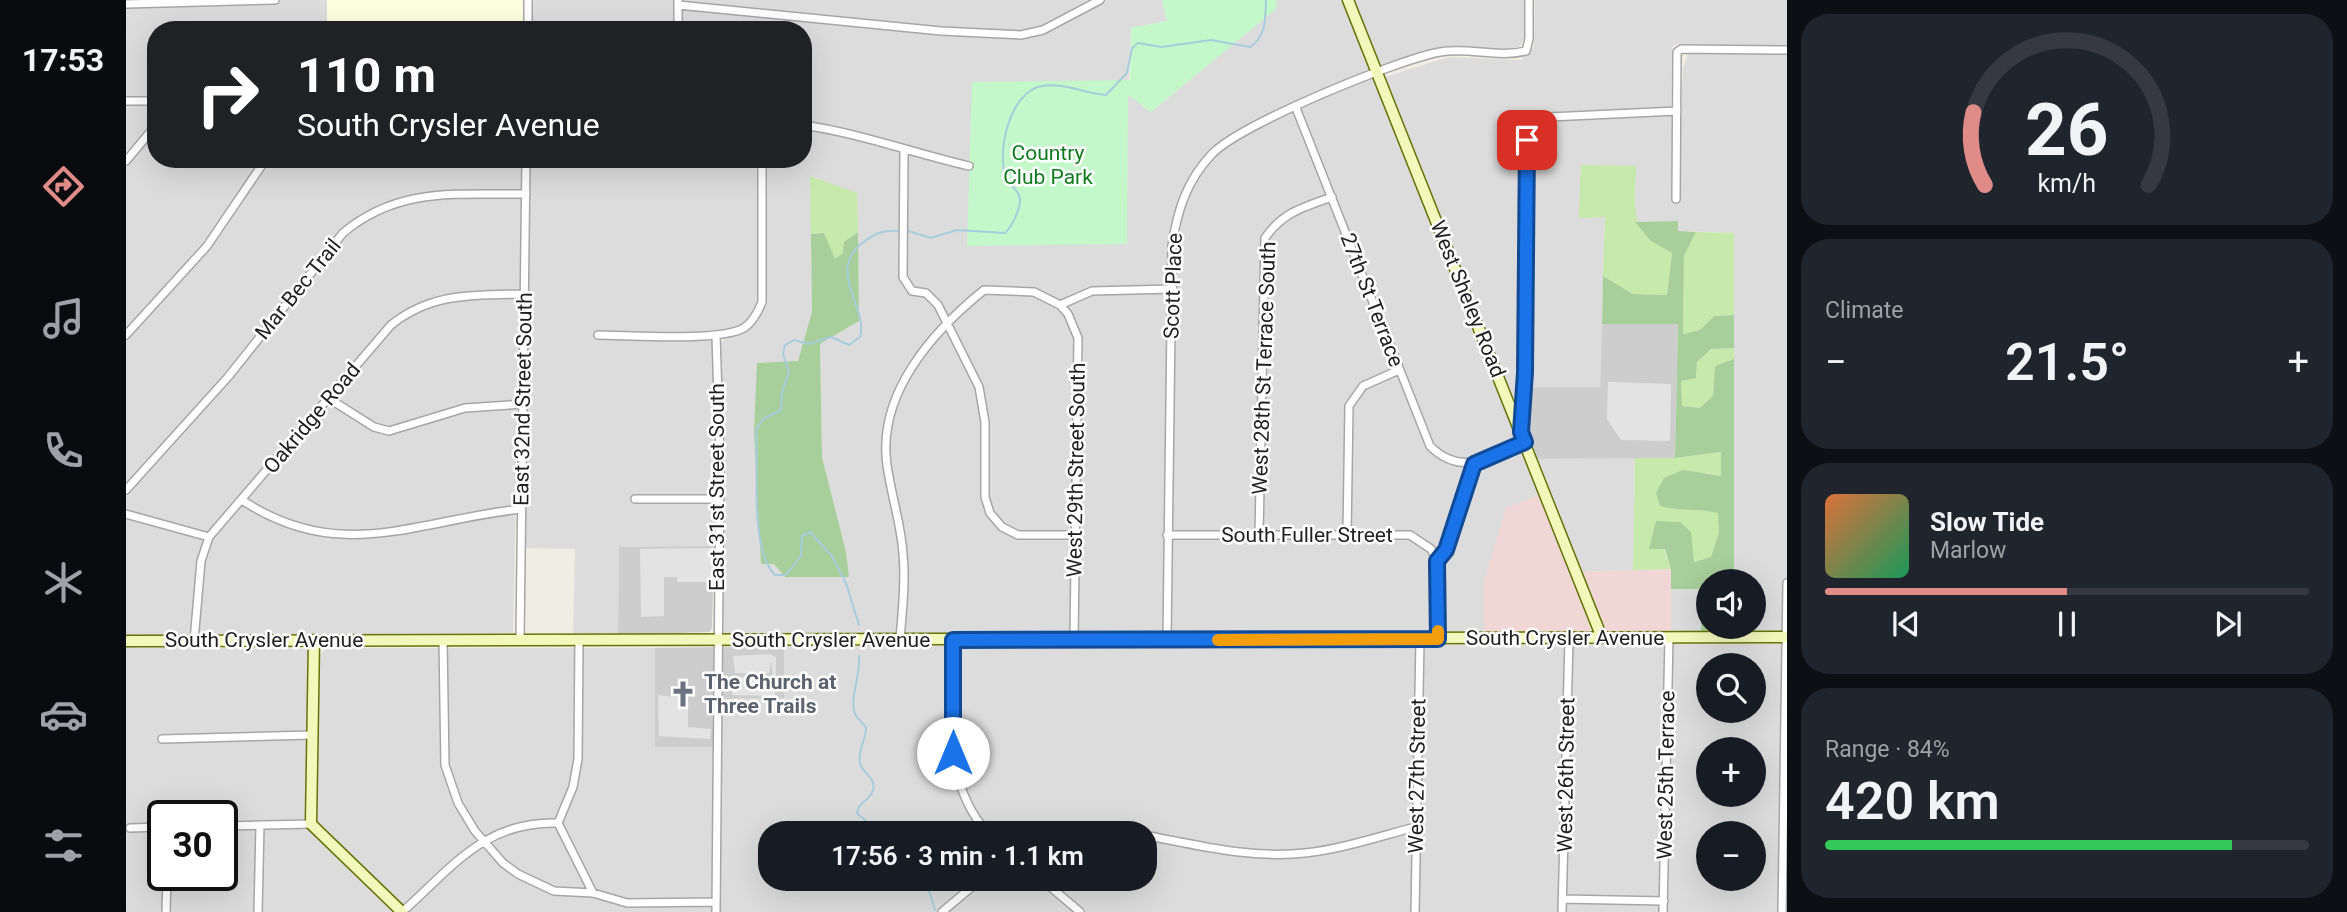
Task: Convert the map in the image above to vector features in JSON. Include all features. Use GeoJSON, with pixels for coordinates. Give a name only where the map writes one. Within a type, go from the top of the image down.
{"type":"FeatureCollection","features":[{"type":"Feature","properties":{"kind":"main road","name":"West Sheley Road"},"geometry":{"type":"LineString","coordinates":[[1348,0],[1602,638]]}},
{"type":"Feature","properties":{"kind":"main road","name":"South Crysler Avenue"},"geometry":{"type":"LineString","coordinates":[[126,641],[1786,637]]}},
{"type":"Feature","properties":{"kind":"main road"},"geometry":{"type":"LineString","coordinates":[[314,640],[311,824],[402,912]]}},
{"type":"Feature","properties":{"kind":"street"},"geometry":{"type":"LineString","coordinates":[[126,4],[275,0]]}},
{"type":"Feature","properties":{"kind":"street"},"geometry":{"type":"LineString","coordinates":[[528,0],[528,21]]}},
{"type":"Feature","properties":{"kind":"street"},"geometry":{"type":"LineString","coordinates":[[678,21],[678,3],[941,31],[1021,35],[1042,30],[1100,0]]}},
{"type":"Feature","properties":{"kind":"street","name":"Scott Place"},"geometry":{"type":"LineString","coordinates":[[1167,640],[1175,222],[1183,198],[1197,173],[1212,154],[1235,135],[1377,73],[1443,52],[1511,55],[1525,51],[1530,39],[1529,0]]}},
{"type":"Feature","properties":{"kind":"street"},"geometry":{"type":"LineString","coordinates":[[1676,199],[1678,50],[1787,50]]}},
{"type":"Feature","properties":{"kind":"street"},"geometry":{"type":"LineString","coordinates":[[126,100],[147,101]]}},
{"type":"Feature","properties":{"kind":"street","name":"27th St Terrace"},"geometry":{"type":"LineString","coordinates":[[1296,108],[1430,446],[1447,459],[1474,464]]}},
{"type":"Feature","properties":{"kind":"street"},"geometry":{"type":"LineString","coordinates":[[1438,639],[1437,561],[1446,550],[1474,464],[1523,437],[1530,115],[1676,111]]}},
{"type":"Feature","properties":{"kind":"street"},"geometry":{"type":"LineString","coordinates":[[812,127],[853,134],[904,151],[969,166]]}},
{"type":"Feature","properties":{"kind":"street"},"geometry":{"type":"LineString","coordinates":[[126,160],[147,136]]}},
{"type":"Feature","properties":{"kind":"street"},"geometry":{"type":"LineString","coordinates":[[904,151],[903,277],[912,291],[926,293],[950,323],[981,395],[985,497],[990,513],[1002,527],[1018,535],[1075,535]]}},
{"type":"Feature","properties":{"kind":"street"},"geometry":{"type":"LineString","coordinates":[[126,335],[207,246],[261,168]]}},
{"type":"Feature","properties":{"kind":"street","name":"East 32nd Street South"},"geometry":{"type":"LineString","coordinates":[[520,639],[526,168]]}},
{"type":"Feature","properties":{"kind":"street"},"geometry":{"type":"LineString","coordinates":[[598,335],[716,335],[746,326],[757,315],[762,302],[762,168]]}},
{"type":"Feature","properties":{"kind":"street","name":"Mar Bec Trail"},"geometry":{"type":"LineString","coordinates":[[126,490],[228,377],[343,233],[356,222],[381,207],[413,197],[526,194]]}},
{"type":"Feature","properties":{"kind":"street","name":"West 28th St Terrace South"},"geometry":{"type":"LineString","coordinates":[[1259,535],[1265,238],[1275,223],[1291,211],[1332,197]]}},
{"type":"Feature","properties":{"kind":"street"},"geometry":{"type":"LineString","coordinates":[[900,640],[904,555],[899,515],[887,466],[887,427],[895,400],[910,369],[950,323],[984,290],[1041,293],[1060,305],[1092,291],[1172,289]]}},
{"type":"Feature","properties":{"kind":"street","name":"Oakridge Road"},"geometry":{"type":"LineString","coordinates":[[194,641],[201,561],[209,537],[391,325],[417,307],[456,295],[525,294]]}},
{"type":"Feature","properties":{"kind":"street","name":"West 29th Street South"},"geometry":{"type":"LineString","coordinates":[[1060,305],[1068,314],[1078,338],[1074,640]]}},
{"type":"Feature","properties":{"kind":"street","name":"East 31st Street South"},"geometry":{"type":"LineString","coordinates":[[716,335],[719,499],[716,912]]}},
{"type":"Feature","properties":{"kind":"street"},"geometry":{"type":"LineString","coordinates":[[1347,535],[1349,407],[1363,386],[1399,370]]}},
{"type":"Feature","properties":{"kind":"street"},"geometry":{"type":"LineString","coordinates":[[328,398],[374,427],[389,431],[465,408],[523,404]]}},
{"type":"Feature","properties":{"kind":"street"},"geometry":{"type":"LineString","coordinates":[[635,499],[719,499]]}},
{"type":"Feature","properties":{"kind":"street"},"geometry":{"type":"LineString","coordinates":[[242,500],[288,526],[338,535],[399,532],[478,514],[521,509]]}},
{"type":"Feature","properties":{"kind":"street"},"geometry":{"type":"LineString","coordinates":[[126,514],[209,537]]}},
{"type":"Feature","properties":{"kind":"street","name":"South Fuller Street"},"geometry":{"type":"LineString","coordinates":[[1167,535],[1410,536],[1431,549],[1437,561]]}},
{"type":"Feature","properties":{"kind":"street"},"geometry":{"type":"LineString","coordinates":[[1782,912],[1787,583]]}},
{"type":"Feature","properties":{"kind":"street","name":"West 25th Terrace"},"geometry":{"type":"LineString","coordinates":[[1663,912],[1669,638]]}},
{"type":"Feature","properties":{"kind":"street"},"geometry":{"type":"LineString","coordinates":[[579,639],[578,759],[573,787],[558,824],[593,893]]}},
{"type":"Feature","properties":{"kind":"street","name":"West 27th Street"},"geometry":{"type":"LineString","coordinates":[[1415,912],[1420,639]]}},
{"type":"Feature","properties":{"kind":"street","name":"West 26th Street"},"geometry":{"type":"LineString","coordinates":[[1562,912],[1569,639]]}},
{"type":"Feature","properties":{"kind":"street"},"geometry":{"type":"LineString","coordinates":[[443,640],[444,765],[458,803],[475,831],[503,863],[518,874],[554,891],[593,893],[627,903],[716,902]]}},
{"type":"Feature","properties":{"kind":"street"},"geometry":{"type":"LineString","coordinates":[[953,640],[953,753],[959,786],[980,821]]}},
{"type":"Feature","properties":{"kind":"street"},"geometry":{"type":"LineString","coordinates":[[162,739],[312,734]]}},
{"type":"Feature","properties":{"kind":"street"},"geometry":{"type":"LineString","coordinates":[[238,826],[311,824]]}},
{"type":"Feature","properties":{"kind":"street"},"geometry":{"type":"LineString","coordinates":[[402,912],[484,839],[522,825],[558,824]]}},
{"type":"Feature","properties":{"kind":"street"},"geometry":{"type":"LineString","coordinates":[[258,912],[260,825]]}},
{"type":"Feature","properties":{"kind":"street"},"geometry":{"type":"LineString","coordinates":[[130,828],[147,827]]}},
{"type":"Feature","properties":{"kind":"street"},"geometry":{"type":"LineString","coordinates":[[1157,837],[1237,852],[1284,854],[1308,853],[1416,827]]}},
{"type":"Feature","properties":{"kind":"street"},"geometry":{"type":"LineString","coordinates":[[166,912],[167,891]]}},
{"type":"Feature","properties":{"kind":"street"},"geometry":{"type":"LineString","coordinates":[[942,912],[968,891]]}},
{"type":"Feature","properties":{"kind":"street"},"geometry":{"type":"LineString","coordinates":[[1053,891],[1071,908],[1080,912]]}},
{"type":"Feature","properties":{"kind":"street"},"geometry":{"type":"LineString","coordinates":[[1562,899],[1664,901]]}},
{"type":"Feature","properties":{"kind":"shaded area"},"geometry":{"type":"Polygon","coordinates":[[[126,0],[327,0],[327,21],[147,21],[147,168],[523,168],[513,633],[126,636],[126,0]]]}},
{"type":"Feature","properties":{"kind":"shaded area"},"geometry":{"type":"Polygon","coordinates":[[[327,0],[525,0],[525,21],[327,21],[327,0]]]}},
{"type":"Feature","properties":{"kind":"shaded area"},"geometry":{"type":"Polygon","coordinates":[[[533,0],[1162,0],[1167,21],[1131,28],[1128,94],[1151,112],[1276,8],[1276,0],[1344,0],[1541,494],[1484,581],[1484,634],[723,634],[720,632],[721,343],[726,338],[725,330],[713,332],[714,546],[619,548],[618,635],[573,635],[575,549],[524,548],[530,168],[812,168],[812,21],[533,21],[533,0]],[[811,176],[812,312],[798,362],[757,363],[774,564],[785,577],[848,577],[846,552],[822,457],[820,344],[859,321],[857,194],[811,176]]]}},
{"type":"Feature","properties":{"kind":"shaded area"},"geometry":{"type":"Polygon","coordinates":[[[1353,0],[1524,0],[1524,38],[1520,46],[1511,49],[1445,46],[1380,66],[1353,0]]]}},
{"type":"Feature","properties":{"kind":"shaded area"},"geometry":{"type":"Polygon","coordinates":[[[1535,0],[1787,0],[1787,632],[1766,632],[1766,569],[1734,569],[1734,233],[1678,231],[1677,221],[1635,222],[1635,166],[1605,217],[1600,387],[1522,387],[1520,410],[1517,412],[1385,77],[1449,57],[1521,60],[1534,47],[1535,0]],[[1678,43],[1672,47],[1671,105],[1681,115],[1683,68],[1688,56],[1684,44],[1678,43]]]}},
{"type":"Feature","properties":{"kind":"shaded area"},"geometry":{"type":"Polygon","coordinates":[[[1602,324],[1678,324],[1675,458],[1535,459],[1525,435],[1529,387],[1600,387],[1602,324]]]}},
{"type":"Feature","properties":{"kind":"shaded area"},"geometry":{"type":"Polygon","coordinates":[[[1608,382],[1671,384],[1670,441],[1621,440],[1607,419],[1608,382]]]}},
{"type":"Feature","properties":{"kind":"shaded area"},"geometry":{"type":"Polygon","coordinates":[[[1635,458],[1633,570],[1580,572],[1535,459],[1635,458]]]}},
{"type":"Feature","properties":{"kind":"shaded area"},"geometry":{"type":"Polygon","coordinates":[[[1541,494],[1591,630],[1588,634],[1484,634],[1484,581],[1506,508],[1541,494]]]}},
{"type":"Feature","properties":{"kind":"shaded area"},"geometry":{"type":"Polygon","coordinates":[[[714,546],[712,628],[709,632],[618,635],[619,547],[714,546]]]}},
{"type":"Feature","properties":{"kind":"shaded area"},"geometry":{"type":"Polygon","coordinates":[[[713,548],[712,582],[677,582],[677,577],[664,577],[664,616],[641,617],[640,549],[713,548]]]}},
{"type":"Feature","properties":{"kind":"shaded area"},"geometry":{"type":"Polygon","coordinates":[[[1671,569],[1671,633],[1605,631],[1580,572],[1671,569]]]}},
{"type":"Feature","properties":{"kind":"shaded area"},"geometry":{"type":"Polygon","coordinates":[[[1696,588],[1696,633],[1671,633],[1671,589],[1696,588]]]}},
{"type":"Feature","properties":{"kind":"shaded area"},"geometry":{"type":"Polygon","coordinates":[[[1787,644],[1787,912],[410,912],[328,839],[316,820],[318,658],[325,648],[655,648],[655,747],[721,747],[722,699],[784,698],[784,646],[1787,644]]]}},
{"type":"Feature","properties":{"kind":"shaded area"},"geometry":{"type":"Polygon","coordinates":[[[784,646],[784,698],[712,699],[714,747],[655,747],[655,648],[784,646]]]}},
{"type":"Feature","properties":{"kind":"shaded area"},"geometry":{"type":"Polygon","coordinates":[[[126,647],[307,649],[310,654],[309,829],[394,912],[126,912],[126,647]]]}},
{"type":"Feature","properties":{"kind":"shaded area"},"geometry":{"type":"Polygon","coordinates":[[[770,654],[776,657],[775,696],[732,695],[733,676],[771,679],[773,676],[771,661],[769,673],[735,673],[733,656],[770,654]]]}},
{"type":"Feature","properties":{"kind":"shaded area"},"geometry":{"type":"Polygon","coordinates":[[[658,695],[688,699],[688,727],[711,729],[710,739],[659,736],[658,695]]]}},
{"type":"Feature","properties":{"kind":"green space","name":"Country Club Park"},"geometry":{"type":"Polygon","coordinates":[[[1162,0],[1276,0],[1277,8],[1151,112],[1128,95],[1127,244],[967,246],[972,82],[1130,80],[1131,28],[1167,21],[1162,0]]]}},
{"type":"Feature","properties":{"kind":"green space"},"geometry":{"type":"Polygon","coordinates":[[[1581,165],[1636,166],[1637,217],[1647,235],[1672,253],[1667,295],[1633,294],[1603,276],[1605,217],[1579,218],[1581,165]]]}},
{"type":"Feature","properties":{"kind":"green space"},"geometry":{"type":"Polygon","coordinates":[[[810,176],[857,193],[858,232],[845,242],[843,253],[834,260],[824,233],[811,234],[810,176]]]}},
{"type":"Feature","properties":{"kind":"green space"},"geometry":{"type":"Polygon","coordinates":[[[1678,221],[1678,231],[1696,232],[1684,256],[1683,334],[1700,330],[1714,316],[1734,315],[1734,348],[1711,349],[1697,362],[1696,378],[1681,381],[1682,406],[1700,408],[1713,396],[1715,366],[1734,359],[1734,569],[1696,569],[1696,589],[1671,589],[1671,569],[1665,549],[1649,549],[1656,521],[1680,522],[1691,532],[1694,562],[1711,557],[1719,532],[1718,513],[1660,506],[1656,493],[1664,478],[1683,470],[1721,476],[1721,452],[1675,458],[1678,324],[1602,324],[1603,276],[1633,294],[1667,295],[1672,253],[1651,241],[1635,222],[1678,221]]]}},
{"type":"Feature","properties":{"kind":"green space"},"geometry":{"type":"Polygon","coordinates":[[[858,232],[859,321],[820,344],[822,457],[846,552],[849,577],[785,577],[774,564],[761,564],[754,432],[757,363],[798,361],[812,312],[811,234],[824,233],[835,259],[843,253],[844,242],[858,232]]]}},
{"type":"Feature","properties":{"kind":"green space"},"geometry":{"type":"Polygon","coordinates":[[[1696,232],[1734,233],[1734,315],[1714,316],[1700,330],[1683,334],[1684,256],[1696,232]]]}},
{"type":"Feature","properties":{"kind":"green space"},"geometry":{"type":"Polygon","coordinates":[[[1734,348],[1734,359],[1715,366],[1713,396],[1700,408],[1681,406],[1681,381],[1696,378],[1697,362],[1711,349],[1734,348]]]}},
{"type":"Feature","properties":{"kind":"green space"},"geometry":{"type":"Polygon","coordinates":[[[1722,452],[1721,476],[1706,473],[1656,493],[1660,506],[1719,513],[1719,532],[1711,557],[1694,562],[1664,549],[1671,569],[1633,570],[1635,458],[1675,458],[1722,452]]]}},
{"type":"Feature","properties":{"kind":"waterway"},"geometry":{"type":"LineString","coordinates":[[908,231],[931,238],[957,230],[1005,233],[1015,218],[1020,200],[1006,178],[1003,167],[1005,139],[1014,110],[1031,90],[1050,85],[1106,95],[1127,73],[1132,48],[1138,43],[1161,47],[1211,40],[1250,47],[1262,32],[1266,0]]}},
{"type":"Feature","properties":{"kind":"waterway"},"geometry":{"type":"LineString","coordinates":[[859,625],[846,583],[832,556],[810,532],[802,536],[801,556],[786,575],[775,575],[767,563],[758,527],[756,430],[763,419],[781,410],[782,392],[789,372],[783,354],[785,345],[794,340],[808,344],[831,337],[849,345],[860,337],[859,315],[848,278],[852,254],[874,235],[898,231]]}},
{"type":"Feature","properties":{"kind":"waterway"},"geometry":{"type":"LineString","coordinates":[[859,656],[854,708],[856,716],[866,728],[860,761],[874,786],[857,813],[866,821]]}},
{"type":"Feature","properties":{"kind":"waterway"},"geometry":{"type":"LineString","coordinates":[[929,891],[935,910]]}},
{"type":"Feature","properties":{"kind":"slow traffic"},"geometry":{"type":"LineString","coordinates":[[1218,640],[1438,639],[1438,631]]}},
{"type":"Feature","properties":{"kind":"place","name":"The Church at Three Trails"},"geometry":{"type":"Point","coordinates":[683,694]}},
{"type":"Feature","properties":{"kind":"route"},"geometry":{"type":"LineString","coordinates":[[953,753],[953,640],[1438,639],[1437,561],[1446,550],[1474,464],[1525,442],[1521,432],[1525,372],[1527,140]]}}]}
